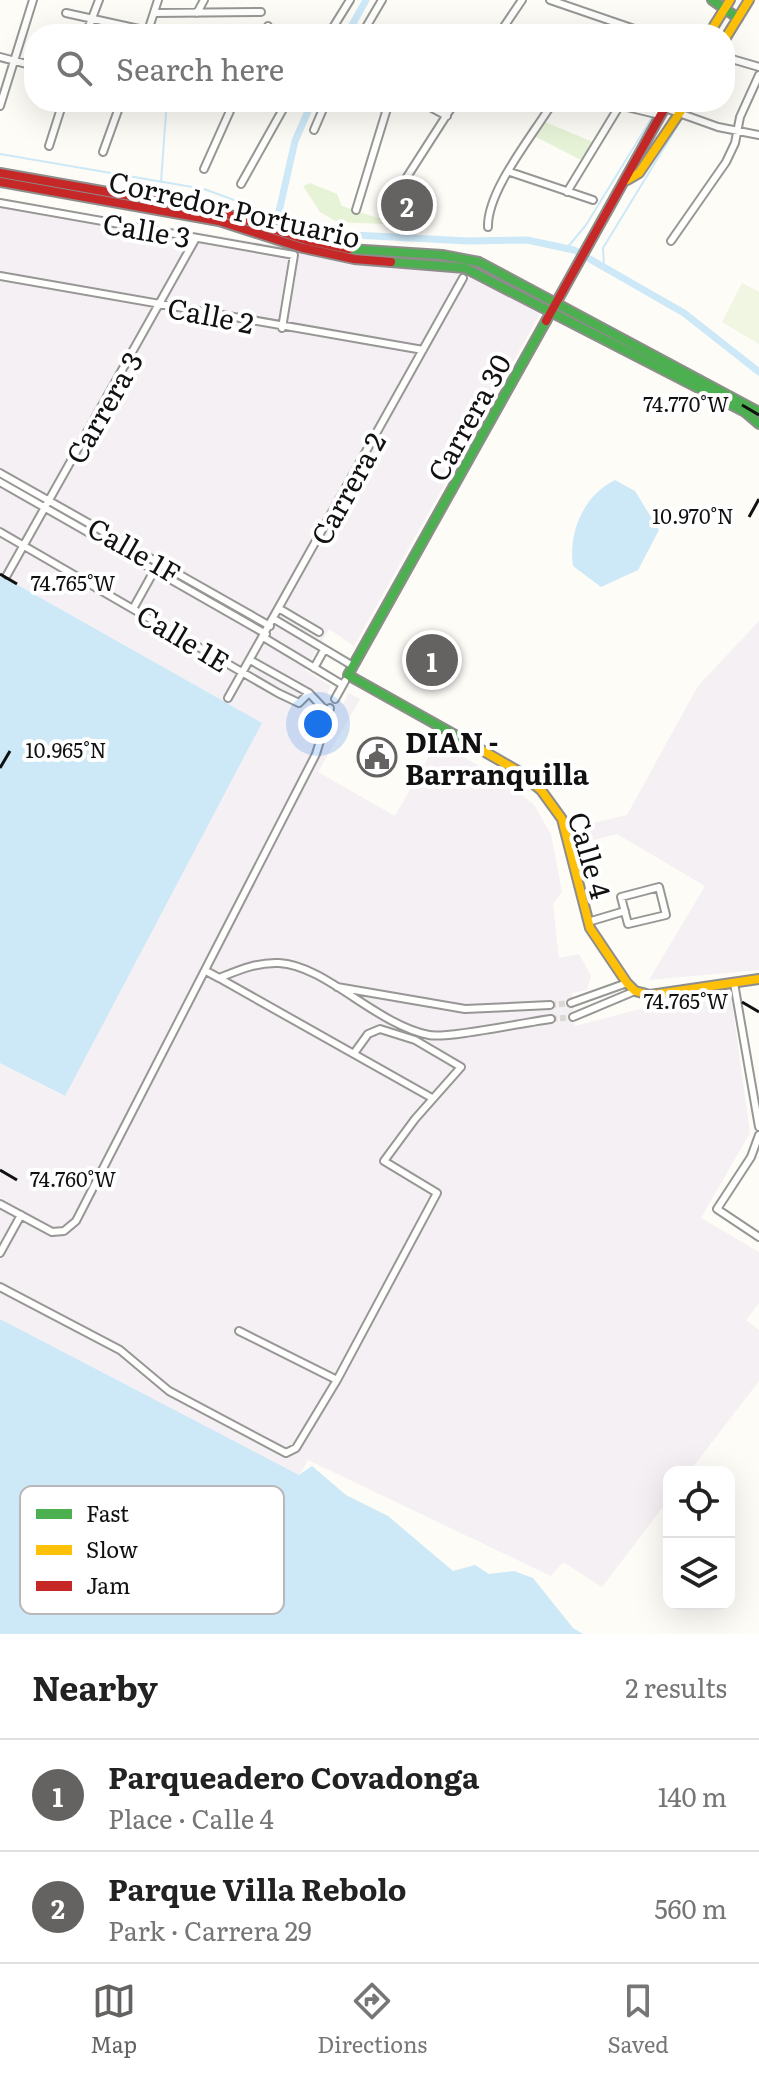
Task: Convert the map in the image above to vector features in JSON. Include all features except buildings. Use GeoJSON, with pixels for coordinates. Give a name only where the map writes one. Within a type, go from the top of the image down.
{"type":"FeatureCollection","features":[{"type":"Feature","properties":{"kind":"main road"},"geometry":{"type":"LineString","coordinates":[[712,0],[738,18]]}},
{"type":"Feature","properties":{"kind":"main road"},"geometry":{"type":"LineString","coordinates":[[715,24],[730,0]]}},
{"type":"Feature","properties":{"kind":"main road"},"geometry":{"type":"LineString","coordinates":[[734,24],[749,0]]}},
{"type":"Feature","properties":{"kind":"main road","name":"Carrera 30"},"geometry":{"type":"LineString","coordinates":[[350,671],[627,180],[630,166],[662,112]]}},
{"type":"Feature","properties":{"kind":"main road","name":"Carrera 30"},"geometry":{"type":"LineString","coordinates":[[627,180],[639,173],[684,112]]}},
{"type":"Feature","properties":{"kind":"main road","name":"Corredor Portuario"},"geometry":{"type":"LineString","coordinates":[[0,173],[221,212],[299,247],[468,259],[558,301],[759,412]]}},
{"type":"Feature","properties":{"kind":"main road","name":"Corredor Portuario"},"geometry":{"type":"LineString","coordinates":[[0,182],[219,221],[299,247],[373,261],[455,265],[475,271],[745,412],[759,424]]}},
{"type":"Feature","properties":{"kind":"main road","name":"Calle 4"},"geometry":{"type":"LineString","coordinates":[[350,671],[518,771],[541,790],[567,833],[588,922],[635,991]]}},
{"type":"Feature","properties":{"kind":"main road"},"geometry":{"type":"LineString","coordinates":[[635,991],[650,995],[759,979]]}},
{"type":"Feature","properties":{"kind":"street"},"geometry":{"type":"LineString","coordinates":[[25,24],[33,0]]}},
{"type":"Feature","properties":{"kind":"street"},"geometry":{"type":"LineString","coordinates":[[89,24],[99,0]]}},
{"type":"Feature","properties":{"kind":"street"},"geometry":{"type":"LineString","coordinates":[[150,24],[158,0]]}},
{"type":"Feature","properties":{"kind":"street"},"geometry":{"type":"LineString","coordinates":[[197,13],[204,0]]}},
{"type":"Feature","properties":{"kind":"street"},"geometry":{"type":"LineString","coordinates":[[335,24],[350,0]]}},
{"type":"Feature","properties":{"kind":"street"},"geometry":{"type":"LineString","coordinates":[[368,24],[382,0]]}},
{"type":"Feature","properties":{"kind":"street"},"geometry":{"type":"LineString","coordinates":[[506,24],[522,0]]}},
{"type":"Feature","properties":{"kind":"street"},"geometry":{"type":"LineString","coordinates":[[550,0],[620,24]]}},
{"type":"Feature","properties":{"kind":"street"},"geometry":{"type":"LineString","coordinates":[[154,13],[261,12]]}},
{"type":"Feature","properties":{"kind":"street"},"geometry":{"type":"LineString","coordinates":[[66,13],[111,24]]}},
{"type":"Feature","properties":{"kind":"street"},"geometry":{"type":"LineString","coordinates":[[0,106],[24,28]]}},
{"type":"Feature","properties":{"kind":"street"},"geometry":{"type":"LineString","coordinates":[[0,57],[24,63]]}},
{"type":"Feature","properties":{"kind":"street"},"geometry":{"type":"LineString","coordinates":[[735,60],[759,67]]}},
{"type":"Feature","properties":{"kind":"street"},"geometry":{"type":"LineString","coordinates":[[671,241],[726,162],[759,75]]}},
{"type":"Feature","properties":{"kind":"street"},"geometry":{"type":"LineString","coordinates":[[49,146],[60,112]]}},
{"type":"Feature","properties":{"kind":"street"},"geometry":{"type":"LineString","coordinates":[[103,152],[117,112]]}},
{"type":"Feature","properties":{"kind":"street"},"geometry":{"type":"LineString","coordinates":[[204,169],[230,112]]}},
{"type":"Feature","properties":{"kind":"street"},"geometry":{"type":"LineString","coordinates":[[241,184],[281,112]]}},
{"type":"Feature","properties":{"kind":"street"},"geometry":{"type":"LineString","coordinates":[[314,130],[322,112]]}},
{"type":"Feature","properties":{"kind":"street"},"geometry":{"type":"LineString","coordinates":[[356,210],[386,112]]}},
{"type":"Feature","properties":{"kind":"street"},"geometry":{"type":"LineString","coordinates":[[440,112],[447,116]]}},
{"type":"Feature","properties":{"kind":"street"},"geometry":{"type":"LineString","coordinates":[[405,180],[449,112]]}},
{"type":"Feature","properties":{"kind":"street"},"geometry":{"type":"LineString","coordinates":[[488,227],[490,209],[547,112]]}},
{"type":"Feature","properties":{"kind":"street"},"geometry":{"type":"LineString","coordinates":[[567,192],[616,112]]}},
{"type":"Feature","properties":{"kind":"street"},"geometry":{"type":"LineString","coordinates":[[675,112],[759,135]]}},
{"type":"Feature","properties":{"kind":"street"},"geometry":{"type":"LineString","coordinates":[[510,172],[593,200]]}},
{"type":"Feature","properties":{"kind":"street","name":"Calle 3"},"geometry":{"type":"LineString","coordinates":[[0,203],[196,238],[299,247]]}},
{"type":"Feature","properties":{"kind":"street","name":"Carrera 3"},"geometry":{"type":"LineString","coordinates":[[7,575],[196,238]]}},
{"type":"Feature","properties":{"kind":"street"},"geometry":{"type":"LineString","coordinates":[[282,328],[299,247]]}},
{"type":"Feature","properties":{"kind":"street","name":"Calle 2"},"geometry":{"type":"LineString","coordinates":[[0,276],[282,328],[423,350]]}},
{"type":"Feature","properties":{"kind":"street","name":"Carrera 2"},"geometry":{"type":"LineString","coordinates":[[228,698],[463,278]]}},
{"type":"Feature","properties":{"kind":"street","name":"Calle 1F"},"geometry":{"type":"LineString","coordinates":[[0,473],[343,685]]}},
{"type":"Feature","properties":{"kind":"street","name":"Calle 1F"},"geometry":{"type":"LineString","coordinates":[[0,482],[48,504],[324,650],[350,671]]}},
{"type":"Feature","properties":{"kind":"street","name":"Calle 1E"},"geometry":{"type":"LineString","coordinates":[[0,532],[299,703],[309,693]]}},
{"type":"Feature","properties":{"kind":"street"},"geometry":{"type":"LineString","coordinates":[[143,564],[147,556]]}},
{"type":"Feature","properties":{"kind":"street"},"geometry":{"type":"LineString","coordinates":[[134,607],[154,571]]}},
{"type":"Feature","properties":{"kind":"street"},"geometry":{"type":"LineString","coordinates":[[280,609],[319,632]]}},
{"type":"Feature","properties":{"kind":"street"},"geometry":{"type":"LineString","coordinates":[[314,668],[324,650]]}},
{"type":"Feature","properties":{"kind":"street"},"geometry":{"type":"LineString","coordinates":[[0,1204],[52,1232],[71,1227],[316,754],[329,710],[309,693],[250,660]]}},
{"type":"Feature","properties":{"kind":"street"},"geometry":{"type":"LineString","coordinates":[[335,699],[350,671]]}},
{"type":"Feature","properties":{"kind":"street","name":"Calle 4"},"geometry":{"type":"LineString","coordinates":[[659,887],[666,915],[628,924],[625,911],[621,897],[659,887]]}},
{"type":"Feature","properties":{"kind":"street","name":"Calle 4"},"geometry":{"type":"LineString","coordinates":[[588,922],[625,911]]}},
{"type":"Feature","properties":{"kind":"street"},"geometry":{"type":"LineString","coordinates":[[219,978],[260,964],[280,963],[334,986],[397,1025],[431,1036],[551,1019]]}},
{"type":"Feature","properties":{"kind":"street"},"geometry":{"type":"LineString","coordinates":[[206,971],[432,1098]]}},
{"type":"Feature","properties":{"kind":"street"},"geometry":{"type":"LineString","coordinates":[[571,1003],[627,983]]}},
{"type":"Feature","properties":{"kind":"street"},"geometry":{"type":"LineString","coordinates":[[734,983],[759,1127]]}},
{"type":"Feature","properties":{"kind":"street"},"geometry":{"type":"LineString","coordinates":[[334,986],[465,1009],[490,1011],[550,1005]]}},
{"type":"Feature","properties":{"kind":"street"},"geometry":{"type":"LineString","coordinates":[[573,1017],[635,991]]}},
{"type":"Feature","properties":{"kind":"street"},"geometry":{"type":"LineString","coordinates":[[0,1287],[120,1350],[169,1391],[286,1453],[296,1448],[337,1380],[437,1193],[384,1161],[432,1098],[461,1067],[404,1035],[380,1029],[368,1034],[355,1052]]}},
{"type":"Feature","properties":{"kind":"street"},"geometry":{"type":"LineString","coordinates":[[759,1135],[751,1157],[717,1209],[759,1237]]}},
{"type":"Feature","properties":{"kind":"street"},"geometry":{"type":"LineString","coordinates":[[0,1253],[21,1215]]}},
{"type":"Feature","properties":{"kind":"street"},"geometry":{"type":"LineString","coordinates":[[239,1331],[337,1380]]}},
{"type":"Feature","properties":{"kind":"shaded area"},"geometry":{"type":"Polygon","coordinates":[[[0,199],[284,247],[368,265],[444,267],[474,274],[541,312],[354,646],[329,629],[305,670],[331,686],[327,695],[343,704],[349,693],[360,699],[318,772],[395,816],[437,742],[504,780],[534,805],[551,834],[562,892],[553,904],[559,958],[579,954],[591,976],[587,990],[572,993],[575,1026],[636,1010],[731,996],[750,1133],[701,1218],[759,1252],[759,1303],[746,1320],[759,1330],[759,1381],[694,1466],[663,1466],[663,1507],[602,1587],[563,1562],[551,1576],[308,1460],[299,1476],[0,1319],[0,1063],[64,1096],[262,723],[0,575],[0,199]]]}},
{"type":"Feature","properties":{"kind":"shaded area"},"geometry":{"type":"Polygon","coordinates":[[[759,621],[759,970],[649,980],[705,886],[617,834],[585,842],[580,826],[627,815],[698,686],[759,621]]]}},
{"type":"Feature","properties":{"kind":"green space"},"geometry":{"type":"Polygon","coordinates":[[[545,122],[593,142],[583,161],[536,137],[545,122]]]}},
{"type":"Feature","properties":{"kind":"green space"},"geometry":{"type":"Polygon","coordinates":[[[310,183],[337,194],[342,206],[378,218],[390,217],[401,194],[425,207],[429,226],[337,222],[320,212],[303,186],[310,183]]]}},
{"type":"Feature","properties":{"kind":"green space"},"geometry":{"type":"Polygon","coordinates":[[[742,283],[759,292],[759,344],[722,322],[742,283]]]}},
{"type":"Feature","properties":{"kind":"water"},"geometry":{"type":"Polygon","coordinates":[[[615,480],[635,491],[659,530],[638,570],[601,587],[573,566],[573,540],[580,516],[587,505],[615,480]]]}},
{"type":"Feature","properties":{"kind":"water"},"geometry":{"type":"Polygon","coordinates":[[[0,575],[262,723],[65,1096],[0,1063],[0,575]]]}},
{"type":"Feature","properties":{"kind":"water"},"geometry":{"type":"Polygon","coordinates":[[[0,1319],[299,1475],[312,1466],[346,1495],[388,1516],[453,1571],[475,1565],[489,1574],[514,1571],[533,1578],[573,1628],[583,1634],[0,1634],[0,1319]]]}},
{"type":"Feature","properties":{"kind":"waterway"},"geometry":{"type":"LineString","coordinates":[[353,24],[366,0]]}},
{"type":"Feature","properties":{"kind":"waterway"},"geometry":{"type":"LineString","coordinates":[[308,112],[295,141],[278,216],[336,234],[468,241],[527,240],[574,250],[684,313],[759,372]]}},
{"type":"Feature","properties":{"kind":"waterway"},"geometry":{"type":"LineString","coordinates":[[604,267],[603,248],[686,112]]}},
{"type":"Feature","properties":{"kind":"waterway"},"geometry":{"type":"LineString","coordinates":[[161,182],[166,113]]}},
{"type":"Feature","properties":{"kind":"waterway"},"geometry":{"type":"LineString","coordinates":[[567,248],[586,225],[653,116]]}},
{"type":"Feature","properties":{"kind":"waterway"},"geometry":{"type":"LineString","coordinates":[[0,154],[204,189],[278,216]]}},
{"type":"Feature","properties":{"kind":"tunnel"},"geometry":{"type":"LineString","coordinates":[[550,1005],[571,1003]]}},
{"type":"Feature","properties":{"kind":"tunnel"},"geometry":{"type":"LineString","coordinates":[[551,1019],[573,1017]]}},
{"type":"Feature","properties":{"kind":"traffic: fast"},"geometry":{"type":"LineString","coordinates":[[712,0],[738,18]]}},
{"type":"Feature","properties":{"kind":"traffic: fast"},"geometry":{"type":"LineString","coordinates":[[349,249],[442,255],[479,262],[759,412]]}},
{"type":"Feature","properties":{"kind":"traffic: fast"},"geometry":{"type":"LineString","coordinates":[[391,262],[465,268],[745,412],[759,424]]}},
{"type":"Feature","properties":{"kind":"traffic: fast"},"geometry":{"type":"LineString","coordinates":[[473,745],[348,675],[546,321]]}},
{"type":"Feature","properties":{"kind":"traffic: slow"},"geometry":{"type":"LineString","coordinates":[[715,24],[730,0]]}},
{"type":"Feature","properties":{"kind":"traffic: slow"},"geometry":{"type":"LineString","coordinates":[[734,24],[749,0]]}},
{"type":"Feature","properties":{"kind":"traffic: slow"},"geometry":{"type":"LineString","coordinates":[[627,180],[639,173],[680,112]]}},
{"type":"Feature","properties":{"kind":"traffic: slow"},"geometry":{"type":"LineString","coordinates":[[473,745],[518,771],[541,790],[562,819],[590,928],[635,991],[650,995],[759,979]]}},
{"type":"Feature","properties":{"kind":"traffic: jam"},"geometry":{"type":"LineString","coordinates":[[546,321],[662,112]]}},
{"type":"Feature","properties":{"kind":"traffic: jam"},"geometry":{"type":"LineString","coordinates":[[0,173],[221,212],[306,240],[349,249]]}},
{"type":"Feature","properties":{"kind":"traffic: jam"},"geometry":{"type":"LineString","coordinates":[[0,182],[219,221],[303,248],[354,259],[391,262]]}},
{"type":"Feature","properties":{"kind":"place","name":"Parque Villa Rebolo"},"geometry":{"type":"Point","coordinates":[407,205]}},
{"type":"Feature","properties":{"kind":"place","name":"Parqueadero Covadonga"},"geometry":{"type":"Point","coordinates":[432,660]}},
{"type":"Feature","properties":{"kind":"place","name":"DIAN - Barranquilla"},"geometry":{"type":"Point","coordinates":[377,757]}}]}
